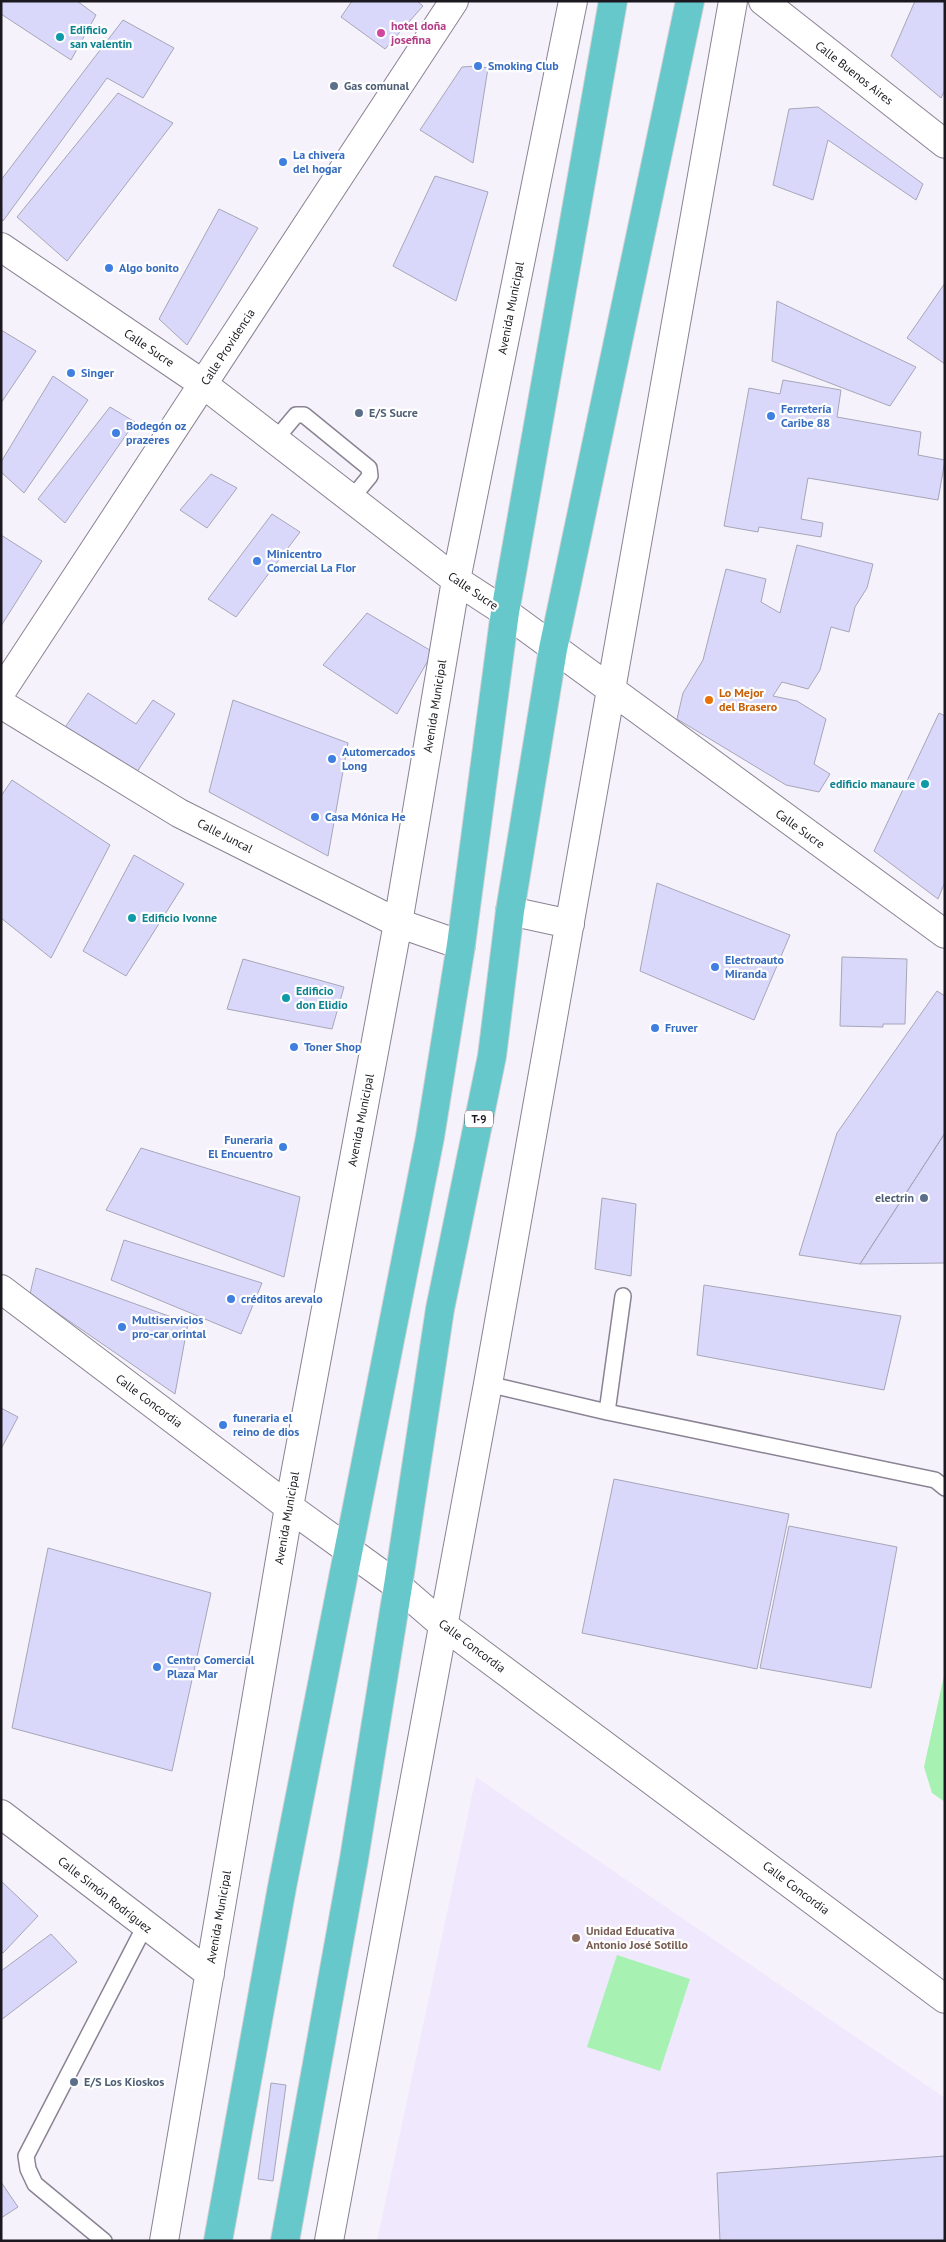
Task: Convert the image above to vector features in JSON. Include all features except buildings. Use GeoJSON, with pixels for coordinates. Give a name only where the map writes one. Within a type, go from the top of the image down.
{"type":"FeatureCollection","features":[{"type":"Feature","properties":{"kind":"highway"},"geometry":{"type":"LineString","coordinates":[[218,2241],[282,1887],[430,1137],[460,945],[505,612],[613,1]]}},
{"type":"Feature","properties":{"kind":"highway","name":"T-9"},"geometry":{"type":"LineString","coordinates":[[285,2241],[354,1859],[440,1309],[492,1056],[510,911],[553,648],[690,1]]}},
{"type":"Feature","properties":{"kind":"street","name":"Calle Providencia"},"geometry":{"type":"LineString","coordinates":[[1,692],[454,1]]}},
{"type":"Feature","properties":{"kind":"street","name":"Avenida Municipal"},"geometry":{"type":"LineString","coordinates":[[164,2241],[289,1507],[398,923],[456,580],[573,1]]}},
{"type":"Feature","properties":{"kind":"street"},"geometry":{"type":"LineString","coordinates":[[329,2241],[488,1384],[733,1]]}},
{"type":"Feature","properties":{"kind":"street","name":"Calle Buenos Aires"},"geometry":{"type":"LineString","coordinates":[[763,1],[945,144]]}},
{"type":"Feature","properties":{"kind":"street","name":"Calle Sucre"},"geometry":{"type":"LineString","coordinates":[[1,247],[203,384],[456,580],[505,612],[945,934]]}},
{"type":"Feature","properties":{"kind":"street","name":"Calle Juncal"},"geometry":{"type":"LineString","coordinates":[[1,704],[179,813],[398,923],[460,945]]}},
{"type":"Feature","properties":{"kind":"street"},"geometry":{"type":"LineString","coordinates":[[510,911],[570,924]]}},
{"type":"Feature","properties":{"kind":"street","name":"Calle Concordia"},"geometry":{"type":"LineString","coordinates":[[1,1289],[289,1507],[398,1586],[443,1625],[945,1999]]}},
{"type":"Feature","properties":{"kind":"street","name":"Calle Simón Rodríguez"},"geometry":{"type":"LineString","coordinates":[[1,1814],[210,1974]]}},
{"type":"Feature","properties":{"kind":"lane"},"geometry":{"type":"LineString","coordinates":[[275,440],[296,415],[304,414],[369,468],[370,476],[351,499]]}},
{"type":"Feature","properties":{"kind":"lane"},"geometry":{"type":"LineString","coordinates":[[607,1412],[623,1296]]}},
{"type":"Feature","properties":{"kind":"lane"},"geometry":{"type":"LineString","coordinates":[[488,1384],[607,1412],[935,1480],[945,1488]]}},
{"type":"Feature","properties":{"kind":"lane"},"geometry":{"type":"LineString","coordinates":[[104,2241],[35,2184],[28,2169],[26,2156],[145,1926]]}},
{"type":"Feature","properties":{"kind":"shaded area","name":"Unidad Educativa Antonio José Sotillo"},"geometry":{"type":"Polygon","coordinates":[[[476,1777],[945,2098],[945,2241],[377,2241],[476,1777]]]}},
{"type":"Feature","properties":{"kind":"green space"},"geometry":{"type":"Polygon","coordinates":[[[945,1671],[945,1802],[932,1793],[924,1767],[945,1671]]]}},
{"type":"Feature","properties":{"kind":"green space"},"geometry":{"type":"Polygon","coordinates":[[[617,1955],[690,1979],[660,2071],[587,2047],[617,1955]]]}},
{"type":"Feature","properties":{"kind":"place","name":"hotel doña josefina"},"geometry":{"type":"Point","coordinates":[381,33]}},
{"type":"Feature","properties":{"kind":"place","name":"Edificio san valentin"},"geometry":{"type":"Point","coordinates":[60,37]}},
{"type":"Feature","properties":{"kind":"place","name":"Smoking Club"},"geometry":{"type":"Point","coordinates":[478,66]}},
{"type":"Feature","properties":{"kind":"place","name":"Gas comunal"},"geometry":{"type":"Point","coordinates":[334,86]}},
{"type":"Feature","properties":{"kind":"place","name":"La chivera del hogar"},"geometry":{"type":"Point","coordinates":[283,162]}},
{"type":"Feature","properties":{"kind":"place","name":"Algo bonito"},"geometry":{"type":"Point","coordinates":[109,268]}},
{"type":"Feature","properties":{"kind":"place","name":"Singer"},"geometry":{"type":"Point","coordinates":[71,373]}},
{"type":"Feature","properties":{"kind":"place","name":"E/S Sucre"},"geometry":{"type":"Point","coordinates":[359,413]}},
{"type":"Feature","properties":{"kind":"place","name":"Ferretería Caribe 88"},"geometry":{"type":"Point","coordinates":[771,416]}},
{"type":"Feature","properties":{"kind":"place","name":"Bodegón oz prazeres"},"geometry":{"type":"Point","coordinates":[116,433]}},
{"type":"Feature","properties":{"kind":"place","name":"Minicentro Comercial La Flor"},"geometry":{"type":"Point","coordinates":[257,561]}},
{"type":"Feature","properties":{"kind":"place","name":"Lo Mejor del Brasero"},"geometry":{"type":"Point","coordinates":[709,700]}},
{"type":"Feature","properties":{"kind":"place","name":"Automercados Long"},"geometry":{"type":"Point","coordinates":[332,759]}},
{"type":"Feature","properties":{"kind":"place","name":"edificio manaure"},"geometry":{"type":"Point","coordinates":[925,784]}},
{"type":"Feature","properties":{"kind":"place","name":"Casa Mónica He"},"geometry":{"type":"Point","coordinates":[315,817]}},
{"type":"Feature","properties":{"kind":"place","name":"Edificio Ivonne"},"geometry":{"type":"Point","coordinates":[132,918]}},
{"type":"Feature","properties":{"kind":"place","name":"Electroauto Miranda"},"geometry":{"type":"Point","coordinates":[715,967]}},
{"type":"Feature","properties":{"kind":"place","name":"Edificio don Elidio"},"geometry":{"type":"Point","coordinates":[286,998]}},
{"type":"Feature","properties":{"kind":"place","name":"Fruver"},"geometry":{"type":"Point","coordinates":[655,1028]}},
{"type":"Feature","properties":{"kind":"place","name":"Toner Shop"},"geometry":{"type":"Point","coordinates":[294,1047]}},
{"type":"Feature","properties":{"kind":"place","name":"Funeraria El Encuentro"},"geometry":{"type":"Point","coordinates":[283,1147]}},
{"type":"Feature","properties":{"kind":"place","name":"electrin"},"geometry":{"type":"Point","coordinates":[924,1198]}},
{"type":"Feature","properties":{"kind":"place","name":"créditos arevalo"},"geometry":{"type":"Point","coordinates":[231,1299]}},
{"type":"Feature","properties":{"kind":"place","name":"Multiservicios pro-car orintal"},"geometry":{"type":"Point","coordinates":[122,1327]}},
{"type":"Feature","properties":{"kind":"place","name":"funeraria el reino de dios"},"geometry":{"type":"Point","coordinates":[223,1425]}},
{"type":"Feature","properties":{"kind":"place","name":"Centro Comercial Plaza Mar"},"geometry":{"type":"Point","coordinates":[157,1667]}},
{"type":"Feature","properties":{"kind":"place","name":"Unidad Educativa Antonio José Sotillo"},"geometry":{"type":"Point","coordinates":[576,1938]}},
{"type":"Feature","properties":{"kind":"place","name":"E/S Los Kioskos"},"geometry":{"type":"Point","coordinates":[74,2082]}}]}
